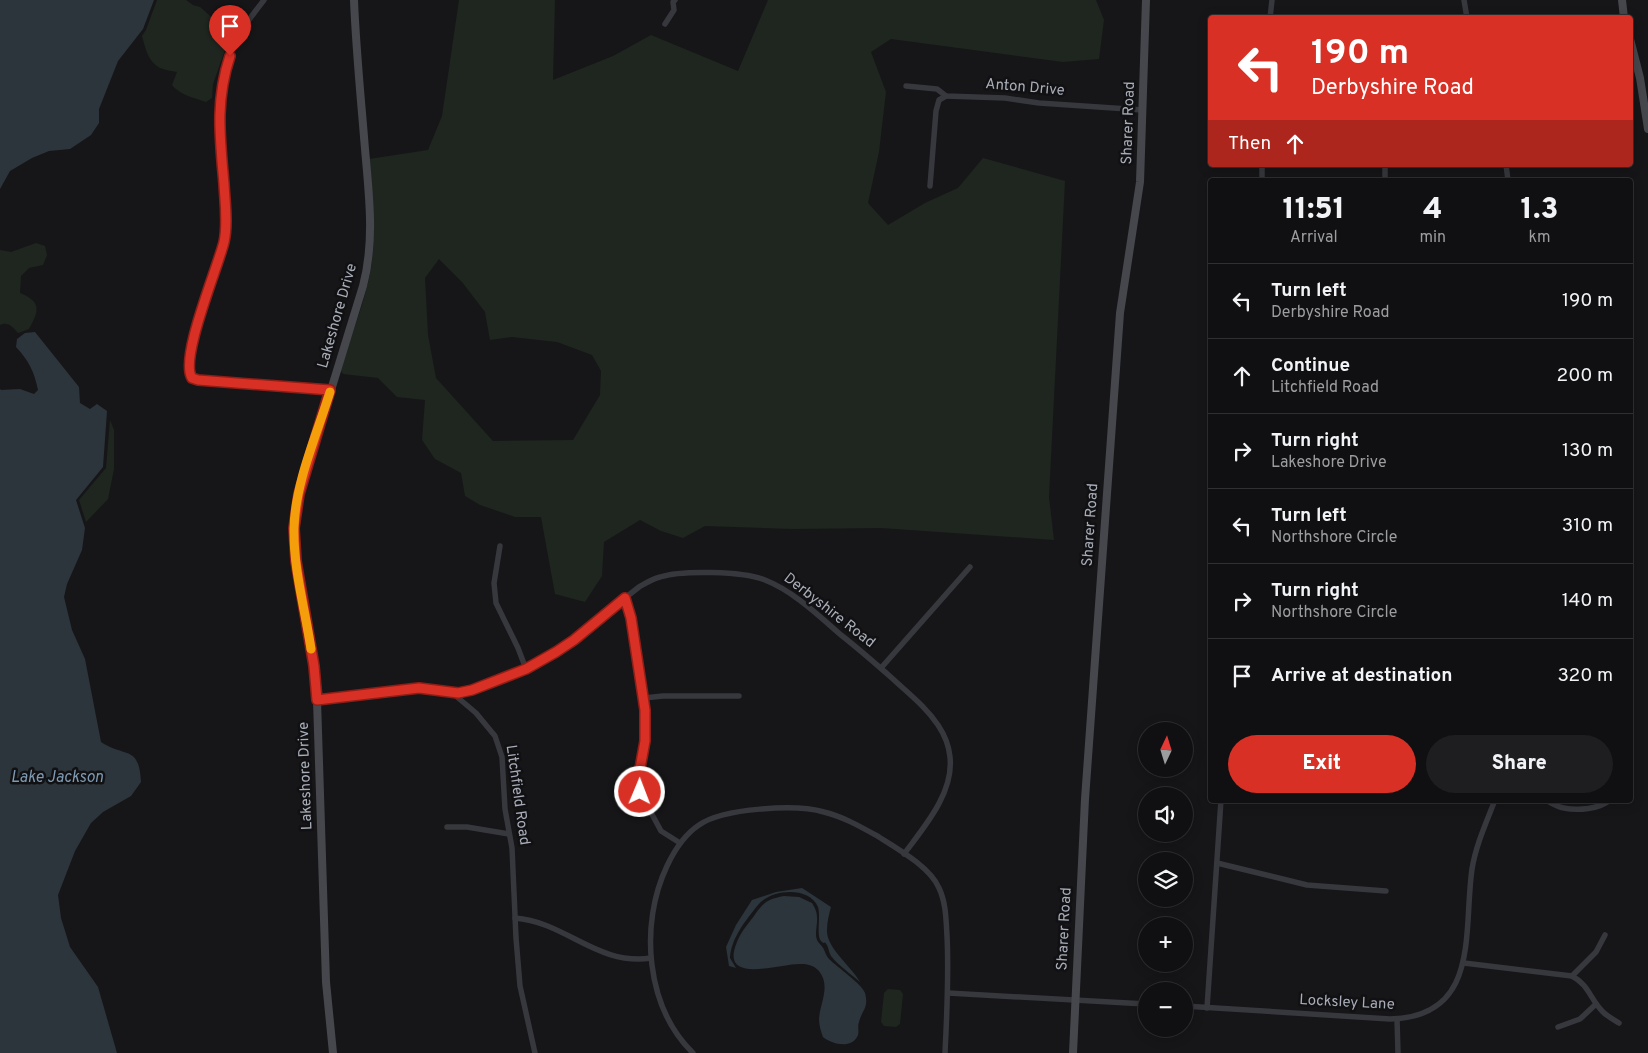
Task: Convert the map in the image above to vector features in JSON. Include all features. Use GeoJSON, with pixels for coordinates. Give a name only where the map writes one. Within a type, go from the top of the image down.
{"type":"FeatureCollection","features":[{"type":"Feature","properties":{"kind":"street"},"geometry":{"type":"LineString","coordinates":[[264,0],[243,28],[224,72],[219,115],[225,202],[224,240],[193,340],[189,373],[192,378],[198,380],[330,390]]}},
{"type":"Feature","properties":{"kind":"street","name":"Lakeshore Drive"},"geometry":{"type":"LineString","coordinates":[[333,1053],[326,982],[317,700],[296,561],[294,528],[299,494],[363,286],[370,252],[369,196],[354,0]]}},
{"type":"Feature","properties":{"kind":"street"},"geometry":{"type":"LineString","coordinates":[[665,24],[674,10],[673,2],[675,0]]}},
{"type":"Feature","properties":{"kind":"street","name":"Sharer Road"},"geometry":{"type":"LineString","coordinates":[[1073,1053],[1085,799],[1120,313],[1140,182],[1146,0]]}},
{"type":"Feature","properties":{"kind":"street"},"geometry":{"type":"LineString","coordinates":[[1270,15],[1272,0]]}},
{"type":"Feature","properties":{"kind":"street"},"geometry":{"type":"LineString","coordinates":[[1464,0],[1466,15]]}},
{"type":"Feature","properties":{"kind":"street"},"geometry":{"type":"LineString","coordinates":[[1622,0],[1624,15]]}},
{"type":"Feature","properties":{"kind":"street"},"geometry":{"type":"LineString","coordinates":[[1633,51],[1640,78],[1648,129]]}},
{"type":"Feature","properties":{"kind":"street","name":"Anton Drive"},"geometry":{"type":"LineString","coordinates":[[906,86],[937,89],[946,96],[1005,98],[1039,103],[1143,110]]}},
{"type":"Feature","properties":{"kind":"street"},"geometry":{"type":"LineString","coordinates":[[930,186],[936,111],[939,100],[946,96]]}},
{"type":"Feature","properties":{"kind":"street"},"geometry":{"type":"LineString","coordinates":[[500,546],[494,583],[496,603],[526,669]]}},
{"type":"Feature","properties":{"kind":"street"},"geometry":{"type":"LineString","coordinates":[[881,668],[970,567]]}},
{"type":"Feature","properties":{"kind":"street","name":"Derbyshire Road"},"geometry":{"type":"LineString","coordinates":[[450,691],[466,692],[526,669],[574,640],[639,587],[662,576],[722,573],[754,576],[775,584],[795,598],[919,701],[937,724],[947,744],[950,759],[942,798],[904,854]]}},
{"type":"Feature","properties":{"kind":"street"},"geometry":{"type":"LineString","coordinates":[[625,598],[631,618],[646,721],[645,741],[639,774],[640,792],[661,831],[680,843]]}},
{"type":"Feature","properties":{"kind":"street"},"geometry":{"type":"LineString","coordinates":[[317,700],[419,688],[450,691]]}},
{"type":"Feature","properties":{"kind":"street","name":"Litchfield Road"},"geometry":{"type":"LineString","coordinates":[[450,691],[476,714],[498,741],[502,757],[505,809],[512,848],[520,986],[535,1053]]}},
{"type":"Feature","properties":{"kind":"street"},"geometry":{"type":"LineString","coordinates":[[644,698],[663,696],[739,696]]}},
{"type":"Feature","properties":{"kind":"street"},"geometry":{"type":"LineString","coordinates":[[1207,1008],[1221,803]]}},
{"type":"Feature","properties":{"kind":"street","name":"Locksley Lane"},"geometry":{"type":"LineString","coordinates":[[1193,1007],[1398,1019],[1423,1013],[1442,1002],[1454,988],[1464,963],[1472,869],[1479,841],[1494,803]]}},
{"type":"Feature","properties":{"kind":"street"},"geometry":{"type":"LineString","coordinates":[[1553,803],[1564,808],[1595,807],[1606,803]]}},
{"type":"Feature","properties":{"kind":"street"},"geometry":{"type":"LineString","coordinates":[[694,1053],[676,1034],[667,1015],[658,990],[651,958],[650,934],[654,902],[672,854],[697,826],[714,817],[758,810],[805,808],[823,811],[851,821],[904,854],[933,878],[940,888],[944,900],[948,961],[945,1053]]}},
{"type":"Feature","properties":{"kind":"street"},"geometry":{"type":"LineString","coordinates":[[447,826],[467,827],[509,834]]}},
{"type":"Feature","properties":{"kind":"street"},"geometry":{"type":"LineString","coordinates":[[1217,863],[1307,885],[1386,891]]}},
{"type":"Feature","properties":{"kind":"street"},"geometry":{"type":"LineString","coordinates":[[515,918],[542,923],[595,949],[620,958],[630,960],[651,958]]}},
{"type":"Feature","properties":{"kind":"street"},"geometry":{"type":"LineString","coordinates":[[1572,976],[1596,952],[1605,935]]}},
{"type":"Feature","properties":{"kind":"street"},"geometry":{"type":"LineString","coordinates":[[1464,963],[1572,976],[1580,980],[1603,1012],[1620,1023]]}},
{"type":"Feature","properties":{"kind":"street"},"geometry":{"type":"LineString","coordinates":[[948,993],[1138,1004]]}},
{"type":"Feature","properties":{"kind":"street"},"geometry":{"type":"LineString","coordinates":[[1558,1027],[1580,1019],[1596,1004]]}},
{"type":"Feature","properties":{"kind":"street"},"geometry":{"type":"LineString","coordinates":[[1398,1019],[1398,1053]]}},
{"type":"Feature","properties":{"kind":"shaded area"},"geometry":{"type":"Polygon","coordinates":[[[157,0],[186,0],[200,7],[226,30],[225,50],[213,84],[212,98],[206,102],[188,96],[175,88],[172,85],[177,72],[160,68],[148,54],[142,36],[157,0]]]}},
{"type":"Feature","properties":{"kind":"shaded area"},"geometry":{"type":"Polygon","coordinates":[[[459,0],[555,0],[553,80],[613,56],[651,35],[738,71],[768,0],[1096,0],[1104,20],[1099,59],[1063,62],[891,39],[871,52],[886,92],[879,152],[868,203],[888,225],[925,203],[958,188],[983,158],[1065,181],[1049,497],[1054,540],[881,528],[793,529],[705,526],[683,538],[661,531],[640,520],[604,542],[602,576],[585,602],[555,594],[541,517],[515,517],[480,505],[465,496],[461,473],[435,459],[422,440],[425,400],[397,397],[378,378],[343,374],[340,370],[360,312],[371,266],[374,228],[369,159],[428,150],[442,116],[459,0]],[[439,259],[425,278],[428,335],[436,378],[493,441],[573,440],[600,395],[601,371],[592,355],[557,342],[512,337],[490,340],[485,312],[462,282],[439,259]]]}},
{"type":"Feature","properties":{"kind":"shaded area"},"geometry":{"type":"Polygon","coordinates":[[[36,243],[45,246],[47,255],[43,265],[29,268],[21,276],[20,293],[27,296],[35,304],[35,317],[29,329],[18,333],[8,324],[0,325],[0,250],[11,252],[36,243]]]}},
{"type":"Feature","properties":{"kind":"shaded area"},"geometry":{"type":"Polygon","coordinates":[[[110,420],[114,430],[114,469],[108,499],[86,522],[79,500],[106,468],[110,420]]]}},
{"type":"Feature","properties":{"kind":"shaded area"},"geometry":{"type":"Polygon","coordinates":[[[888,989],[900,990],[903,994],[900,1024],[896,1027],[884,1026],[881,1022],[884,993],[888,989]]]}},
{"type":"Feature","properties":{"kind":"water"},"geometry":{"type":"Polygon","coordinates":[[[0,0],[154,0],[143,29],[118,61],[99,109],[99,123],[91,135],[70,149],[49,151],[32,158],[10,171],[0,189],[0,0]]]}},
{"type":"Feature","properties":{"kind":"water","name":"Lake Jackson"},"geometry":{"type":"Polygon","coordinates":[[[35,332],[79,387],[80,403],[90,409],[97,404],[107,411],[103,467],[76,500],[85,528],[82,550],[67,584],[64,597],[72,630],[85,659],[101,742],[134,757],[140,770],[141,782],[131,796],[103,812],[91,823],[75,851],[58,895],[61,918],[70,947],[98,987],[117,1053],[0,1053],[0,389],[20,389],[34,394],[38,390],[30,367],[16,347],[17,339],[25,333],[35,332]]]}},
{"type":"Feature","properties":{"kind":"water"},"geometry":{"type":"Polygon","coordinates":[[[802,888],[831,907],[827,924],[828,937],[835,950],[860,982],[841,967],[831,956],[827,945],[820,938],[818,907],[813,900],[798,893],[780,893],[764,900],[758,905],[733,943],[730,958],[736,968],[729,966],[726,947],[736,925],[752,900],[776,892],[802,888]]]}},
{"type":"Feature","properties":{"kind":"water"},"geometry":{"type":"Polygon","coordinates":[[[784,896],[799,897],[812,903],[817,915],[817,940],[829,959],[854,980],[865,993],[866,1006],[858,1024],[858,1035],[850,1043],[831,1042],[823,1037],[819,1019],[825,989],[822,977],[815,968],[809,965],[793,964],[755,969],[744,968],[736,964],[734,956],[737,942],[743,930],[765,903],[784,896]]]}},
{"type":"Feature","properties":{"kind":"slow traffic"},"geometry":{"type":"LineString","coordinates":[[311,649],[296,561],[294,528],[299,494],[330,392]]}},
{"type":"Feature","properties":{"kind":"route"},"geometry":{"type":"LineString","coordinates":[[230,56],[224,72],[219,115],[225,202],[224,240],[193,340],[189,373],[192,378],[198,380],[330,390],[299,494],[294,528],[296,561],[314,666],[317,700],[419,688],[433,688],[458,693],[466,692],[526,669],[556,652],[574,640],[625,598],[631,618],[646,721],[645,741],[638,783],[640,792]]}}]}
